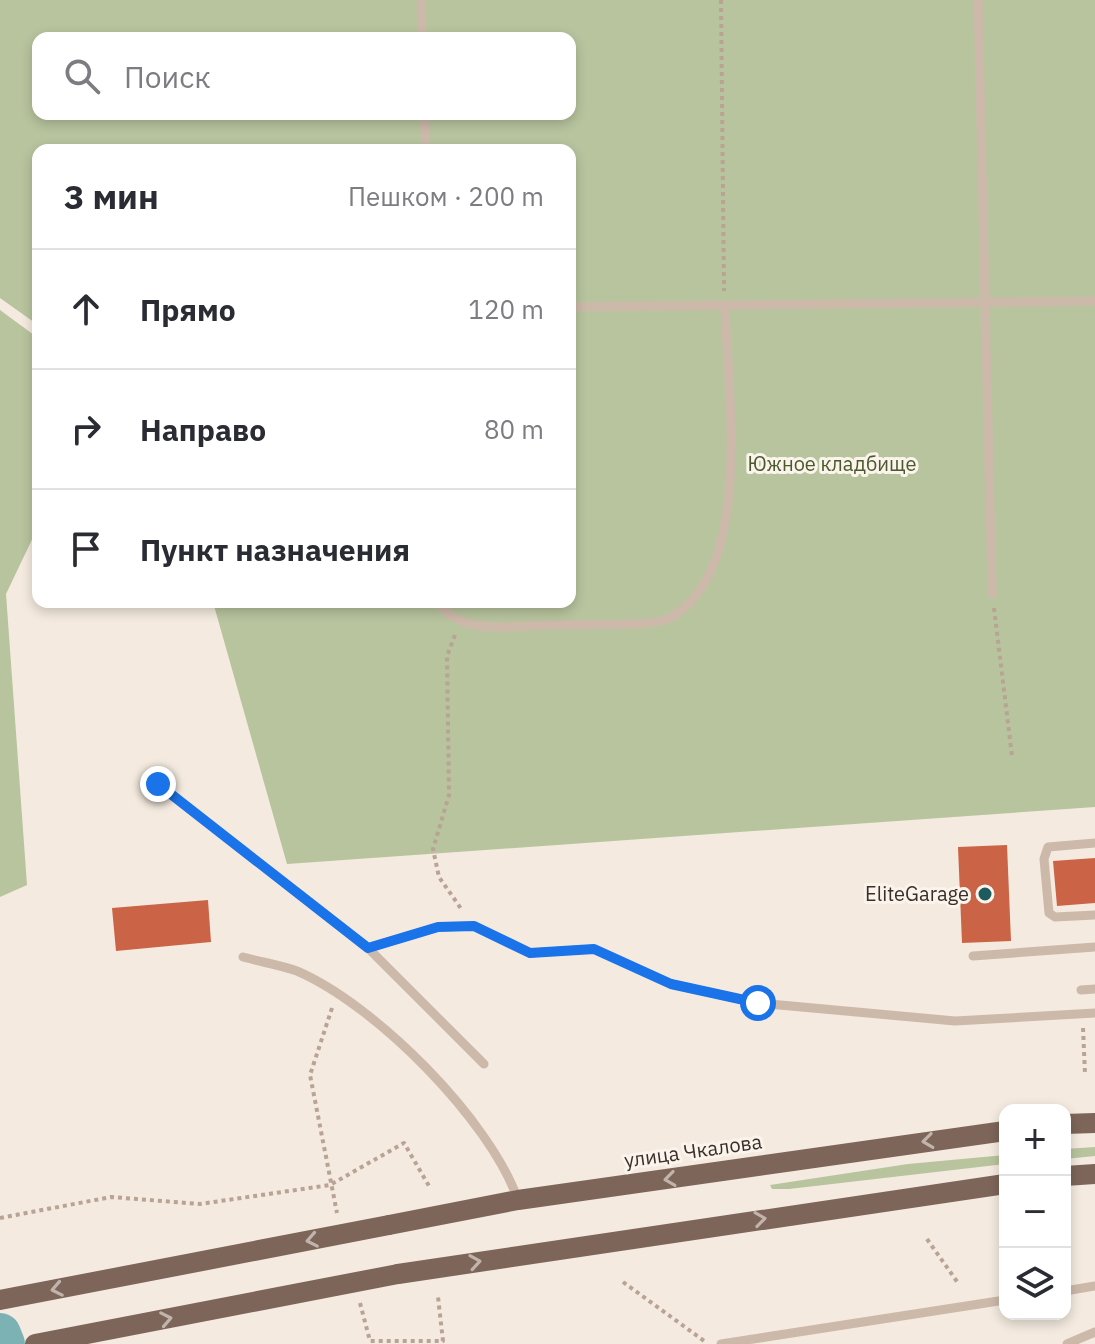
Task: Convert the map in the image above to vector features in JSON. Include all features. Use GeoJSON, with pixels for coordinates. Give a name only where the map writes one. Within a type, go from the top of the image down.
{"type":"FeatureCollection","features":[{"type":"Feature","properties":{"kind":"main road"},"geometry":{"type":"LineString","coordinates":[[1071,1124],[1095,1123]]}},
{"type":"Feature","properties":{"kind":"main road","name":"улица Чкалова"},"geometry":{"type":"LineString","coordinates":[[0,1300],[518,1200],[999,1132]]}},
{"type":"Feature","properties":{"kind":"main road"},"geometry":{"type":"LineString","coordinates":[[1071,1176],[1095,1174]]}},
{"type":"Feature","properties":{"kind":"main road"},"geometry":{"type":"LineString","coordinates":[[35,1344],[398,1274],[999,1185]]}},
{"type":"Feature","properties":{"kind":"lane"},"geometry":{"type":"LineString","coordinates":[[421,0],[422,32]]}},
{"type":"Feature","properties":{"kind":"lane"},"geometry":{"type":"LineString","coordinates":[[978,0],[992,594]]}},
{"type":"Feature","properties":{"kind":"lane"},"geometry":{"type":"LineString","coordinates":[[424,120],[426,144]]}},
{"type":"Feature","properties":{"kind":"lane"},"geometry":{"type":"LineString","coordinates":[[576,307],[1095,301]]}},
{"type":"Feature","properties":{"kind":"lane"},"geometry":{"type":"LineString","coordinates":[[442,608],[460,622],[489,627],[664,620],[694,602],[714,570],[725,533],[730,488],[725,306]]}},
{"type":"Feature","properties":{"kind":"lane"},"geometry":{"type":"LineString","coordinates":[[158,784],[368,948],[484,1064]]}},
{"type":"Feature","properties":{"kind":"lane"},"geometry":{"type":"LineString","coordinates":[[1095,843],[1048,847],[1044,859],[1049,913],[1055,917],[1095,915]]}},
{"type":"Feature","properties":{"kind":"lane"},"geometry":{"type":"LineString","coordinates":[[368,948],[438,927],[474,926],[530,953],[594,949],[671,984],[758,1003],[955,1021],[1095,1013]]}},
{"type":"Feature","properties":{"kind":"lane"},"geometry":{"type":"LineString","coordinates":[[973,956],[1095,947]]}},
{"type":"Feature","properties":{"kind":"lane"},"geometry":{"type":"LineString","coordinates":[[243,957],[296,971],[337,994],[406,1049],[443,1084],[491,1147],[508,1171],[518,1200]]}},
{"type":"Feature","properties":{"kind":"lane"},"geometry":{"type":"LineString","coordinates":[[1081,990],[1095,989]]}},
{"type":"Feature","properties":{"kind":"lane"},"geometry":{"type":"LineString","coordinates":[[1071,1290],[1095,1286]]}},
{"type":"Feature","properties":{"kind":"lane"},"geometry":{"type":"LineString","coordinates":[[721,1344],[999,1301]]}},
{"type":"Feature","properties":{"kind":"lane"},"geometry":{"type":"LineString","coordinates":[[1067,1344],[1095,1332]]}},
{"type":"Feature","properties":{"kind":"path"},"geometry":{"type":"LineString","coordinates":[[721,0],[725,306]]}},
{"type":"Feature","properties":{"kind":"path"},"geometry":{"type":"LineString","coordinates":[[992,594],[1012,756]]}},
{"type":"Feature","properties":{"kind":"path"},"geometry":{"type":"LineString","coordinates":[[460,622],[447,656],[449,795],[433,849],[439,877],[474,926]]}},
{"type":"Feature","properties":{"kind":"path"},"geometry":{"type":"LineString","coordinates":[[1084,1061],[1085,1074]]}},
{"type":"Feature","properties":{"kind":"path"},"geometry":{"type":"LineString","coordinates":[[0,1218],[111,1197],[200,1204],[330,1185],[404,1143],[429,1186]]}},
{"type":"Feature","properties":{"kind":"path"},"geometry":{"type":"LineString","coordinates":[[927,1239],[958,1283]]}},
{"type":"Feature","properties":{"kind":"path"},"geometry":{"type":"LineString","coordinates":[[623,1282],[709,1344]]}},
{"type":"Feature","properties":{"kind":"green space","name":"Южное кладбище"},"geometry":{"type":"Polygon","coordinates":[[[0,0],[1095,0],[1095,807],[287,864],[215,608],[576,608],[576,144],[32,144],[32,321],[0,298],[0,0]]]}},
{"type":"Feature","properties":{"kind":"green space"},"geometry":{"type":"Polygon","coordinates":[[[0,310],[32,334],[32,540],[6,594],[27,885],[0,897],[0,310]]]}},
{"type":"Feature","properties":{"kind":"green space"},"geometry":{"type":"Polygon","coordinates":[[[1095,1147],[1095,1156],[1071,1158],[1071,1149],[1095,1147]]]}},
{"type":"Feature","properties":{"kind":"green space"},"geometry":{"type":"Polygon","coordinates":[[[999,1156],[999,1165],[789,1189],[772,1189],[770,1185],[908,1164],[999,1156]]]}},
{"type":"Feature","properties":{"kind":"building","name":"EliteGarage"},"geometry":{"type":"Polygon","coordinates":[[[1007,845],[1011,941],[962,943],[958,847],[1007,845]]]}},
{"type":"Feature","properties":{"kind":"building"},"geometry":{"type":"Polygon","coordinates":[[[1095,858],[1095,903],[1057,906],[1053,861],[1095,858]]]}},
{"type":"Feature","properties":{"kind":"building"},"geometry":{"type":"Polygon","coordinates":[[[208,900],[211,942],[116,951],[112,908],[208,900]]]}},
{"type":"Feature","properties":{"kind":"waterway"},"geometry":{"type":"LineString","coordinates":[[0,1334],[4,1344]]}},
{"type":"Feature","properties":{"kind":"place","name":"EliteGarage"},"geometry":{"type":"Point","coordinates":[985,894]}},
{"type":"Feature","properties":{"kind":"route"},"geometry":{"type":"LineString","coordinates":[[158,784],[368,948],[438,927],[474,926],[530,953],[594,949],[671,984],[758,1003]]}}]}
